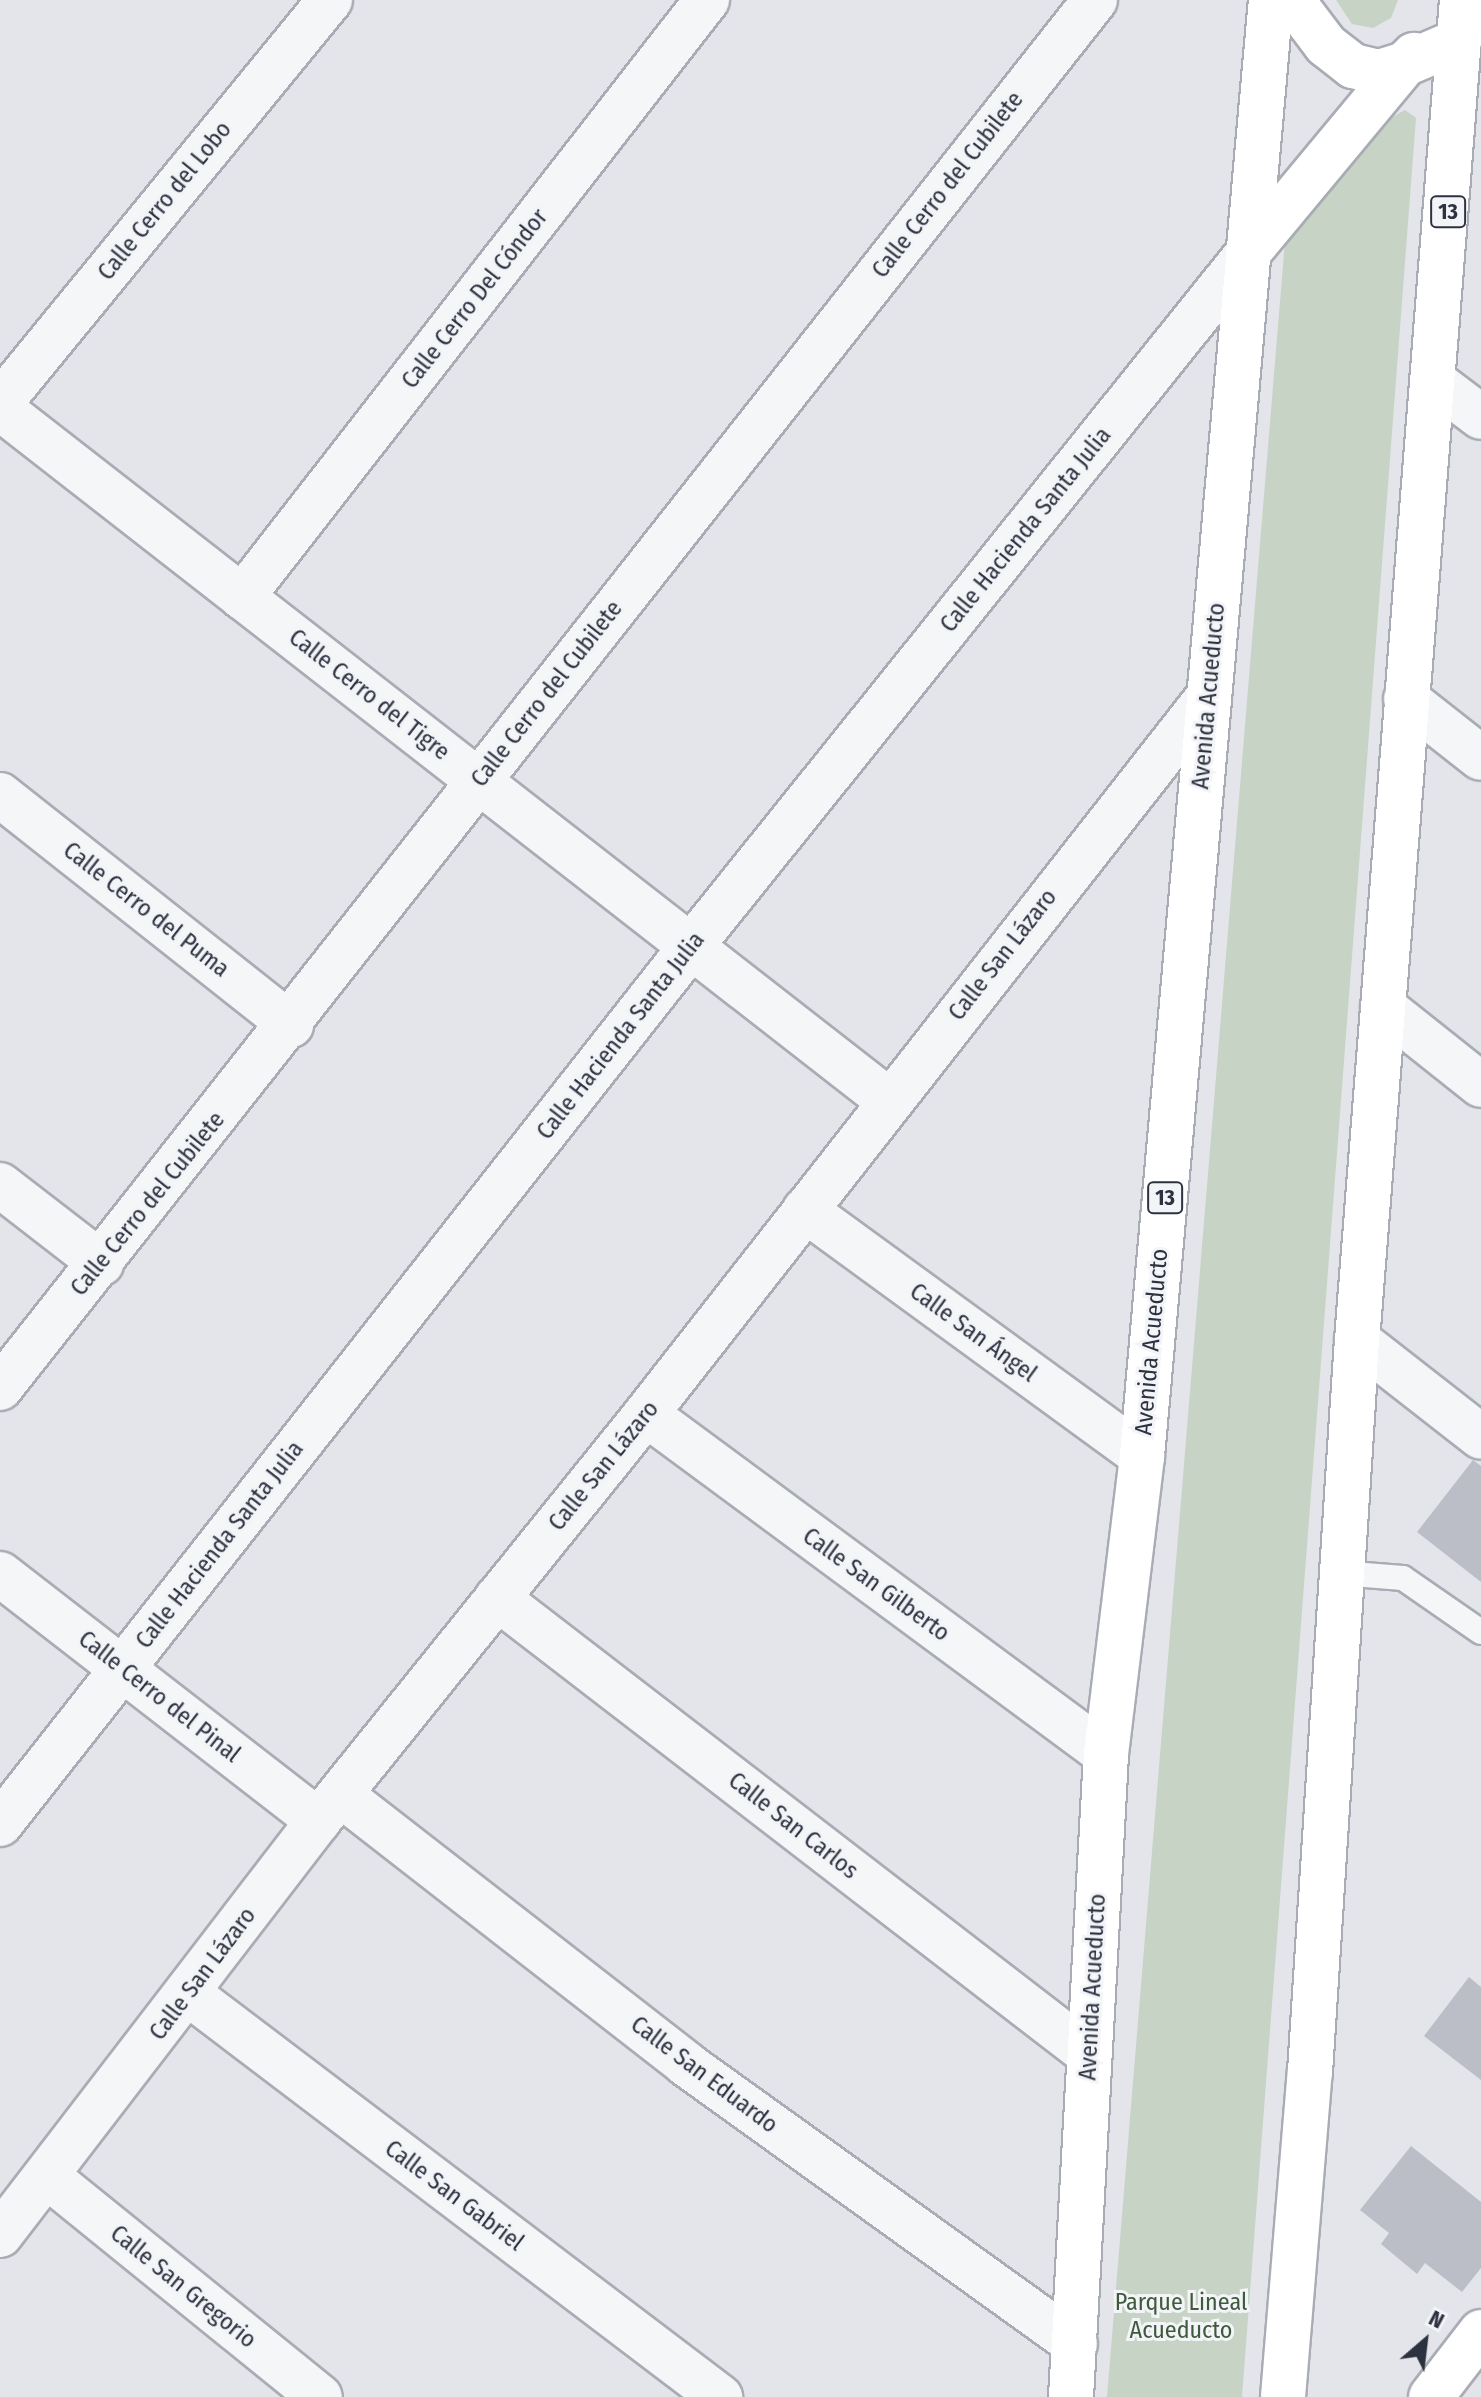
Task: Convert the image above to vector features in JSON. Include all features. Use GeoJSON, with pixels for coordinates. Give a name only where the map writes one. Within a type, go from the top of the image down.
{"type":"FeatureCollection","features":[{"type":"Feature","properties":{"kind":"main road","name":"Avenida Acueducto"},"geometry":{"type":"LineString","coordinates":[[1071,2397],[1106,1754],[1142,1456],[1271,0]]}},
{"type":"Feature","properties":{"kind":"main road"},"geometry":{"type":"LineString","coordinates":[[1292,0],[1326,45],[1353,66],[1379,72],[1405,64],[1466,25]]}},
{"type":"Feature","properties":{"kind":"main road","name":"13"},"geometry":{"type":"LineString","coordinates":[[1283,2397],[1310,2072],[1340,1573],[1406,699],[1466,25]]}},
{"type":"Feature","properties":{"kind":"main road"},"geometry":{"type":"LineString","coordinates":[[1248,253],[1405,64]]}},
{"type":"Feature","properties":{"kind":"main road"},"geometry":{"type":"LineString","coordinates":[[1431,2397],[1481,2332]]}},
{"type":"Feature","properties":{"kind":"street","name":"Calle Cerro del Lobo"},"geometry":{"type":"LineString","coordinates":[[0,406],[330,0]]}},
{"type":"Feature","properties":{"kind":"street","name":"Calle Cerro Del Cóndor"},"geometry":{"type":"LineString","coordinates":[[242,597],[707,0]]}},
{"type":"Feature","properties":{"kind":"street","name":"Calle Cerro del Cubilete"},"geometry":{"type":"LineString","coordinates":[[0,1388],[291,1025],[479,779],[1095,0]]}},
{"type":"Feature","properties":{"kind":"street","name":"Calle Hacienda Santa Julia"},"geometry":{"type":"LineString","coordinates":[[0,1824],[693,944],[1248,253]]}},
{"type":"Feature","properties":{"kind":"street"},"geometry":{"type":"LineString","coordinates":[[1436,383],[1481,417]]}},
{"type":"Feature","properties":{"kind":"street","name":"Calle Cerro del Tigre"},"geometry":{"type":"LineString","coordinates":[[0,406],[242,597],[693,944],[888,1100]]}},
{"type":"Feature","properties":{"kind":"street","name":"Calle San Lázaro"},"geometry":{"type":"LineString","coordinates":[[0,2235],[330,1808],[646,1414],[888,1100],[1209,696]]}},
{"type":"Feature","properties":{"kind":"street"},"geometry":{"type":"LineString","coordinates":[[1406,699],[1481,758]]}},
{"type":"Feature","properties":{"kind":"street","name":"Calle Cerro del Puma"},"geometry":{"type":"LineString","coordinates":[[0,795],[291,1025]]}},
{"type":"Feature","properties":{"kind":"street"},"geometry":{"type":"LineString","coordinates":[[1383,1007],[1481,1085]]}},
{"type":"Feature","properties":{"kind":"street"},"geometry":{"type":"LineString","coordinates":[[0,1185],[101,1263]]}},
{"type":"Feature","properties":{"kind":"street","name":"Calle San Ángel"},"geometry":{"type":"LineString","coordinates":[[805,1210],[1142,1456]]}},
{"type":"Feature","properties":{"kind":"street"},"geometry":{"type":"LineString","coordinates":[[1357,1340],[1481,1437]]}},
{"type":"Feature","properties":{"kind":"street","name":"Calle San Gilberto"},"geometry":{"type":"LineString","coordinates":[[646,1414],[1106,1754]]}},
{"type":"Feature","properties":{"kind":"street","name":"Calle Cerro del Pinal"},"geometry":{"type":"LineString","coordinates":[[0,1574],[123,1669],[330,1808]]}},
{"type":"Feature","properties":{"kind":"street","name":"Calle San Carlos"},"geometry":{"type":"LineString","coordinates":[[497,1598],[1089,2054]]}},
{"type":"Feature","properties":{"kind":"street","name":"Calle San Eduardo"},"geometry":{"type":"LineString","coordinates":[[330,1808],[1075,2344]]}},
{"type":"Feature","properties":{"kind":"street","name":"Calle San Gabriel"},"geometry":{"type":"LineString","coordinates":[[189,1994],[704,2393]]}},
{"type":"Feature","properties":{"kind":"street","name":"Calle San Gregorio"},"geometry":{"type":"LineString","coordinates":[[47,2176],[320,2397]]}},
{"type":"Feature","properties":{"kind":"lane"},"geometry":{"type":"LineString","coordinates":[[1340,1573],[1403,1578],[1481,1632]]}},
{"type":"Feature","properties":{"kind":"green space"},"geometry":{"type":"Polygon","coordinates":[[[1336,0],[1398,0],[1391,18],[1373,28],[1352,24],[1336,0]]]}},
{"type":"Feature","properties":{"kind":"green space","name":"Parque Lineal Acueducto"},"geometry":{"type":"Polygon","coordinates":[[[1405,110],[1416,118],[1242,2397],[1107,2397],[1285,241],[1387,120],[1405,110]]]}},
{"type":"Feature","properties":{"kind":"building"},"geometry":{"type":"Polygon","coordinates":[[[1473,1460],[1481,1466],[1481,1582],[1417,1532],[1473,1460]]]}},
{"type":"Feature","properties":{"kind":"building"},"geometry":{"type":"Polygon","coordinates":[[[1469,1977],[1481,1987],[1481,2080],[1424,2036],[1469,1977]]]}},
{"type":"Feature","properties":{"kind":"building"},"geometry":{"type":"Polygon","coordinates":[[[1411,2146],[1481,2202],[1481,2268],[1462,2292],[1425,2263],[1417,2274],[1381,2244],[1389,2233],[1360,2210],[1411,2146]]]}}]}
